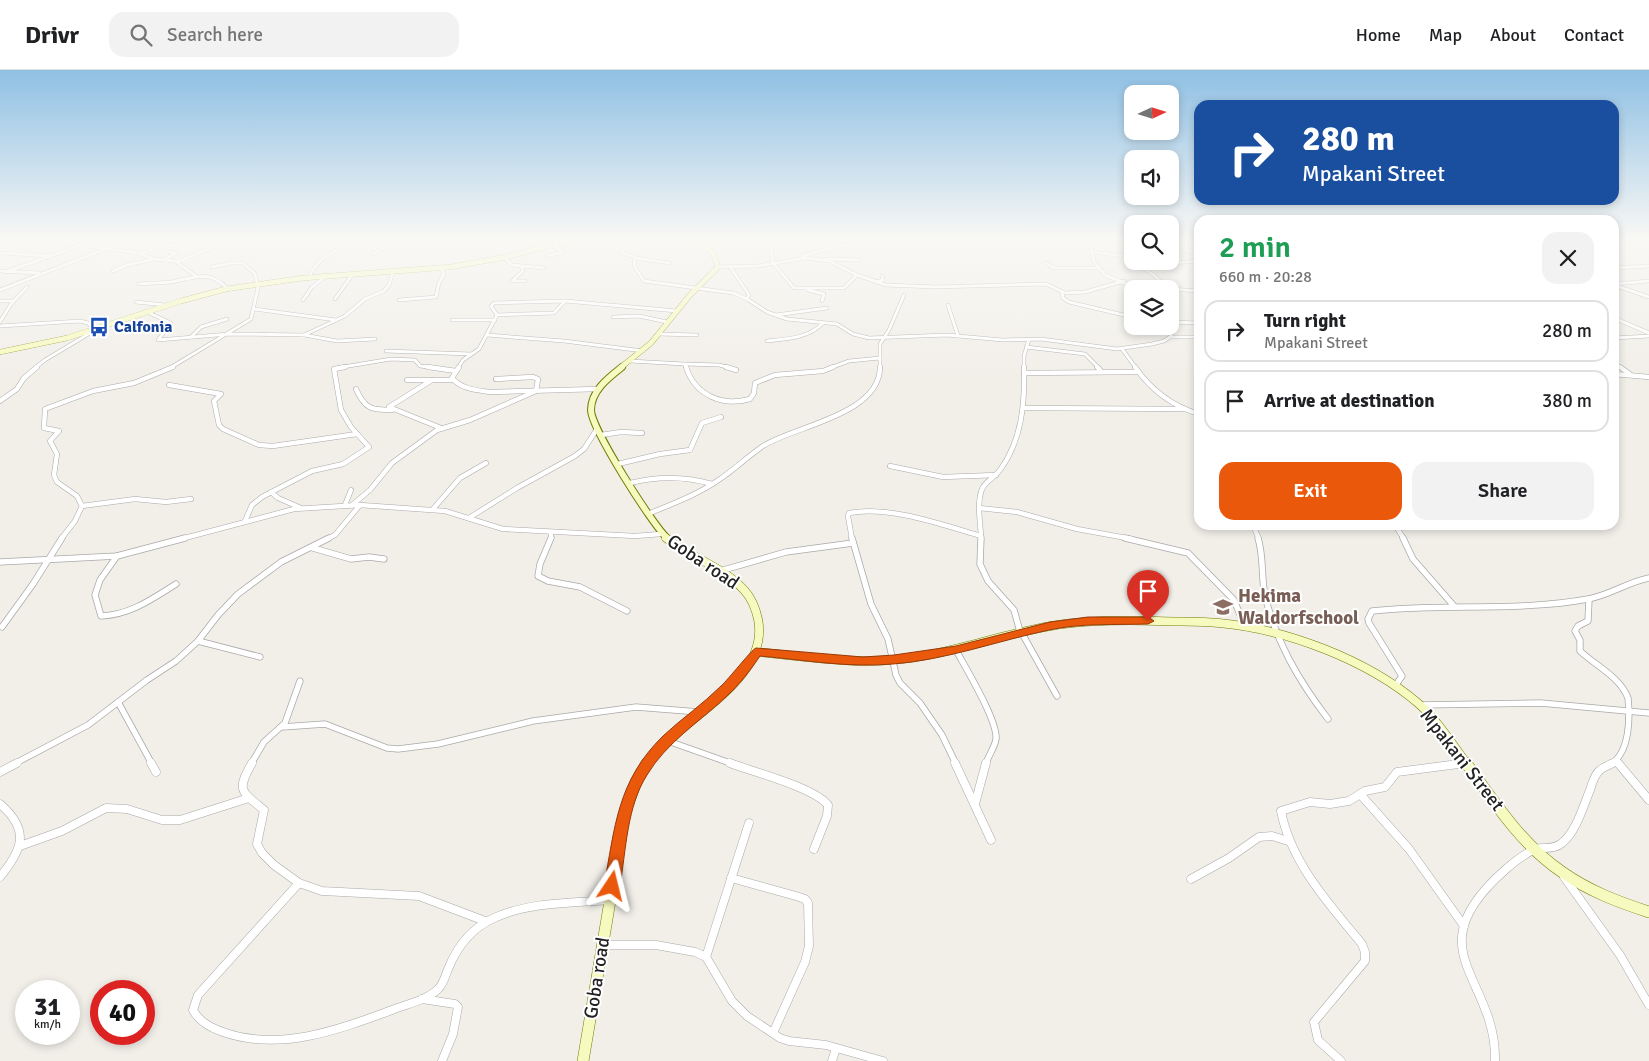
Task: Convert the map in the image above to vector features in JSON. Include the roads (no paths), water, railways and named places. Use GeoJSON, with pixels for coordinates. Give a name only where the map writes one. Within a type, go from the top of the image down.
{"type":"FeatureCollection","features":[{"type":"Feature","properties":{"kind":"street"},"geometry":{"type":"LineString","coordinates":[[0,290],[15,284]]}},
{"type":"Feature","properties":{"kind":"street"},"geometry":{"type":"LineString","coordinates":[[224,284],[227,288]]}},
{"type":"Feature","properties":{"kind":"street"},"geometry":{"type":"LineString","coordinates":[[0,352],[40,345],[95,330],[168,305],[227,288],[250,284]]}},
{"type":"Feature","properties":{"kind":"street"},"geometry":{"type":"LineString","coordinates":[[82,506],[77,496],[57,482],[54,475],[57,454],[50,441],[59,431],[44,428],[45,409],[93,391],[134,383],[152,377],[177,365],[250,320],[254,309],[258,284]]}},
{"type":"Feature","properties":{"kind":"street"},"geometry":{"type":"LineString","coordinates":[[303,300],[309,290],[316,284]]}},
{"type":"Feature","properties":{"kind":"street"},"geometry":{"type":"LineString","coordinates":[[335,299],[345,284]]}},
{"type":"Feature","properties":{"kind":"street"},"geometry":{"type":"LineString","coordinates":[[304,335],[348,314],[365,299],[387,289],[389,284]]}},
{"type":"Feature","properties":{"kind":"street"},"geometry":{"type":"LineString","coordinates":[[399,300],[436,297],[439,284]]}},
{"type":"Feature","properties":{"kind":"street"},"geometry":{"type":"LineString","coordinates":[[663,284],[733,294],[746,299],[755,306],[794,321],[842,325],[860,336],[883,338],[958,336],[1003,340],[1041,339],[1122,348],[1152,344],[1164,341],[1170,337],[1194,338]]}},
{"type":"Feature","properties":{"kind":"street"},"geometry":{"type":"LineString","coordinates":[[407,380],[453,380],[472,390],[479,391],[598,389],[643,350],[701,284]]}},
{"type":"Feature","properties":{"kind":"street"},"geometry":{"type":"LineString","coordinates":[[742,284],[749,295],[746,299]]}},
{"type":"Feature","properties":{"kind":"street"},"geometry":{"type":"LineString","coordinates":[[791,284],[793,287],[803,288],[844,288],[848,284]]}},
{"type":"Feature","properties":{"kind":"street"},"geometry":{"type":"LineString","coordinates":[[889,284],[906,287],[1034,284]]}},
{"type":"Feature","properties":{"kind":"street"},"geometry":{"type":"LineString","coordinates":[[1046,284],[1062,292],[1085,292],[1112,284]]}},
{"type":"Feature","properties":{"kind":"street"},"geometry":{"type":"LineString","coordinates":[[0,287],[10,286]]}},
{"type":"Feature","properties":{"kind":"street"},"geometry":{"type":"LineString","coordinates":[[0,322],[13,301],[27,286]]}},
{"type":"Feature","properties":{"kind":"street"},"geometry":{"type":"LineString","coordinates":[[803,288],[824,294],[822,301]]}},
{"type":"Feature","properties":{"kind":"street"},"geometry":{"type":"LineString","coordinates":[[1619,288],[1649,297]]}},
{"type":"Feature","properties":{"kind":"street"},"geometry":{"type":"LineString","coordinates":[[1179,290],[1194,291]]}},
{"type":"Feature","properties":{"kind":"street"},"geometry":{"type":"LineString","coordinates":[[1062,292],[1063,298],[1069,302],[1124,315]]}},
{"type":"Feature","properties":{"kind":"street"},"geometry":{"type":"LineString","coordinates":[[1632,292],[1649,292]]}},
{"type":"Feature","properties":{"kind":"street"},"geometry":{"type":"LineString","coordinates":[[648,514],[712,484],[764,446],[819,424],[860,402],[876,386],[880,378],[878,350],[904,294]]}},
{"type":"Feature","properties":{"kind":"street"},"geometry":{"type":"LineString","coordinates":[[0,301],[13,301]]}},
{"type":"Feature","properties":{"kind":"street"},"geometry":{"type":"LineString","coordinates":[[497,314],[491,306],[494,303],[565,301],[677,311]]}},
{"type":"Feature","properties":{"kind":"street"},"geometry":{"type":"LineString","coordinates":[[497,314],[554,313],[565,301]]}},
{"type":"Feature","properties":{"kind":"street"},"geometry":{"type":"LineString","coordinates":[[136,302],[168,305]]}},
{"type":"Feature","properties":{"kind":"street"},"geometry":{"type":"LineString","coordinates":[[948,305],[958,336]]}},
{"type":"Feature","properties":{"kind":"street"},"geometry":{"type":"LineString","coordinates":[[776,315],[828,308]]}},
{"type":"Feature","properties":{"kind":"street"},"geometry":{"type":"LineString","coordinates":[[254,309],[336,320]]}},
{"type":"Feature","properties":{"kind":"street"},"geometry":{"type":"LineString","coordinates":[[147,312],[171,323],[158,340],[229,334],[304,335],[337,341],[375,338]]}},
{"type":"Feature","properties":{"kind":"street"},"geometry":{"type":"LineString","coordinates":[[453,380],[463,360],[479,349],[497,314]]}},
{"type":"Feature","properties":{"kind":"street"},"geometry":{"type":"LineString","coordinates":[[613,317],[639,316],[667,322]]}},
{"type":"Feature","properties":{"kind":"street"},"geometry":{"type":"LineString","coordinates":[[191,337],[202,327],[227,319]]}},
{"type":"Feature","properties":{"kind":"street"},"geometry":{"type":"LineString","coordinates":[[452,320],[495,320]]}},
{"type":"Feature","properties":{"kind":"street"},"geometry":{"type":"LineString","coordinates":[[1619,320],[1649,334]]}},
{"type":"Feature","properties":{"kind":"street"},"geometry":{"type":"LineString","coordinates":[[0,326],[80,321],[88,323],[95,330]]}},
{"type":"Feature","properties":{"kind":"street"},"geometry":{"type":"LineString","coordinates":[[767,341],[806,334],[819,328],[822,323]]}},
{"type":"Feature","properties":{"kind":"street"},"geometry":{"type":"LineString","coordinates":[[1179,323],[1194,323]]}},
{"type":"Feature","properties":{"kind":"street"},"geometry":{"type":"LineString","coordinates":[[0,401],[17,389],[24,378],[45,360],[95,330]]}},
{"type":"Feature","properties":{"kind":"street"},"geometry":{"type":"LineString","coordinates":[[658,334],[698,334]]}},
{"type":"Feature","properties":{"kind":"street"},"geometry":{"type":"LineString","coordinates":[[1619,337],[1649,334]]}},
{"type":"Feature","properties":{"kind":"street"},"geometry":{"type":"LineString","coordinates":[[487,336],[564,341],[643,350]]}},
{"type":"Feature","properties":{"kind":"street"},"geometry":{"type":"LineString","coordinates":[[1029,339],[1024,356],[1024,408],[1022,420],[1010,454],[996,475],[982,486],[979,508],[981,536],[980,568],[996,592],[1014,610],[1022,633],[1057,696]]}},
{"type":"Feature","properties":{"kind":"street"},"geometry":{"type":"LineString","coordinates":[[1026,347],[1085,354],[1101,371]]}},
{"type":"Feature","properties":{"kind":"street"},"geometry":{"type":"LineString","coordinates":[[1122,348],[1148,385],[1182,409]]}},
{"type":"Feature","properties":{"kind":"street"},"geometry":{"type":"LineString","coordinates":[[386,351],[471,354]]}},
{"type":"Feature","properties":{"kind":"street"},"geometry":{"type":"LineString","coordinates":[[245,521],[252,505],[271,492],[312,470],[338,466],[366,451],[369,445],[345,419],[341,410],[334,369],[385,359],[402,358],[415,360],[420,366],[456,371]]}},
{"type":"Feature","properties":{"kind":"street"},"geometry":{"type":"LineString","coordinates":[[684,364],[690,379],[709,396],[734,402],[750,399],[754,393],[755,383],[765,378],[823,371],[850,361],[880,358]]}},
{"type":"Feature","properties":{"kind":"street"},"geometry":{"type":"LineString","coordinates":[[630,360],[718,365],[736,370]]}},
{"type":"Feature","properties":{"kind":"street"},"geometry":{"type":"LineString","coordinates":[[1619,367],[1632,376]]}},
{"type":"Feature","properties":{"kind":"street"},"geometry":{"type":"LineString","coordinates":[[1024,374],[1101,371],[1138,372]]}},
{"type":"Feature","properties":{"kind":"street"},"geometry":{"type":"LineString","coordinates":[[1619,375],[1648,378]]}},
{"type":"Feature","properties":{"kind":"street"},"geometry":{"type":"LineString","coordinates":[[496,379],[536,378],[538,379],[536,391]]}},
{"type":"Feature","properties":{"kind":"street"},"geometry":{"type":"LineString","coordinates":[[394,410],[390,408],[391,404],[432,380]]}},
{"type":"Feature","properties":{"kind":"street"},"geometry":{"type":"LineString","coordinates":[[169,385],[221,394],[214,401],[219,424],[223,429],[259,445],[273,446],[358,434]]}},
{"type":"Feature","properties":{"kind":"street"},"geometry":{"type":"LineString","coordinates":[[356,389],[362,404],[365,406],[373,409],[394,410],[441,428]]}},
{"type":"Feature","properties":{"kind":"street","name":"Goba road"},"geometry":{"type":"LineString","coordinates":[[583,1061],[625,812],[632,791],[642,771],[667,740],[741,674],[756,652],[759,620],[744,590],[719,571],[691,556],[662,534],[648,514],[599,432],[591,410],[593,399],[598,389]]}},
{"type":"Feature","properties":{"kind":"street"},"geometry":{"type":"LineString","coordinates":[[352,505],[370,490],[392,463],[441,428],[470,420],[536,391]]}},
{"type":"Feature","properties":{"kind":"street"},"geometry":{"type":"LineString","coordinates":[[1024,408],[1182,409],[1194,413]]}},
{"type":"Feature","properties":{"kind":"street"},"geometry":{"type":"LineString","coordinates":[[618,464],[660,454],[690,450],[702,423],[720,417]]}},
{"type":"Feature","properties":{"kind":"street"},"geometry":{"type":"LineString","coordinates":[[469,518],[574,456],[584,449],[599,432],[642,433]]}},
{"type":"Feature","properties":{"kind":"street"},"geometry":{"type":"LineString","coordinates":[[434,509],[460,478],[486,463]]}},
{"type":"Feature","properties":{"kind":"street"},"geometry":{"type":"LineString","coordinates":[[890,466],[943,478],[996,475]]}},
{"type":"Feature","properties":{"kind":"street"},"geometry":{"type":"LineString","coordinates":[[972,477],[982,486]]}},
{"type":"Feature","properties":{"kind":"street"},"geometry":{"type":"LineString","coordinates":[[630,483],[658,478],[695,480],[712,484]]}},
{"type":"Feature","properties":{"kind":"street"},"geometry":{"type":"LineString","coordinates":[[345,505],[351,490]]}},
{"type":"Feature","properties":{"kind":"street"},"geometry":{"type":"LineString","coordinates":[[271,492],[278,498],[302,508]]}},
{"type":"Feature","properties":{"kind":"street"},"geometry":{"type":"LineString","coordinates":[[82,506],[135,499],[166,502],[192,499]]}},
{"type":"Feature","properties":{"kind":"street"},"geometry":{"type":"LineString","coordinates":[[0,562],[117,556],[176,542],[245,521],[302,508],[345,505],[434,509],[503,529],[635,536],[662,534]]}},
{"type":"Feature","properties":{"kind":"street"},"geometry":{"type":"LineString","coordinates":[[0,772],[88,725],[176,660],[198,641],[226,605],[238,594],[281,562],[335,536],[360,505]]}},
{"type":"Feature","properties":{"kind":"street"},"geometry":{"type":"LineString","coordinates":[[2,627],[75,521],[82,506]]}},
{"type":"Feature","properties":{"kind":"street"},"geometry":{"type":"LineString","coordinates":[[979,508],[1017,512],[1077,529],[1148,542],[1188,553],[1234,600],[1245,627]]}},
{"type":"Feature","properties":{"kind":"street"},"geometry":{"type":"LineString","coordinates":[[981,536],[881,512],[857,510],[849,512],[848,516],[853,543],[871,604],[888,639],[896,676],[900,683],[920,703],[942,735],[991,840]]}},
{"type":"Feature","properties":{"kind":"street"},"geometry":{"type":"LineString","coordinates":[[1254,530],[1260,541],[1261,576],[1265,597],[1287,660],[1297,678],[1328,719]]}},
{"type":"Feature","properties":{"kind":"street"},"geometry":{"type":"LineString","coordinates":[[1399,530],[1416,563],[1454,606]]}},
{"type":"Feature","properties":{"kind":"street"},"geometry":{"type":"LineString","coordinates":[[552,532],[552,541],[541,560],[538,576],[548,581],[580,587],[627,611]]}},
{"type":"Feature","properties":{"kind":"street"},"geometry":{"type":"LineString","coordinates":[[719,571],[770,554],[796,549],[853,543]]}},
{"type":"Feature","properties":{"kind":"street"},"geometry":{"type":"LineString","coordinates":[[313,548],[351,559],[369,557],[384,559]]}},
{"type":"Feature","properties":{"kind":"street"},"geometry":{"type":"LineString","coordinates":[[117,556],[100,580],[95,595],[101,616],[112,616],[135,608],[176,584]]}},
{"type":"Feature","properties":{"kind":"street"},"geometry":{"type":"LineString","coordinates":[[1394,686],[1400,681],[1402,676],[1368,623],[1368,618],[1372,611],[1406,607],[1518,606],[1589,599],[1612,592],[1634,581],[1649,578]]}},
{"type":"Feature","properties":{"kind":"street"},"geometry":{"type":"LineString","coordinates":[[1495,1061],[1498,1047],[1494,1031],[1469,979],[1463,958],[1466,917],[1480,897],[1523,855],[1534,849],[1552,848],[1565,841],[1598,770],[1616,761],[1626,740],[1628,696],[1624,690],[1580,651],[1580,640],[1575,630],[1578,626],[1588,621],[1589,599]]}},
{"type":"Feature","properties":{"kind":"street","name":"Mpakani Street"},"geometry":{"type":"LineString","coordinates":[[756,652],[863,661],[894,660],[956,650],[1050,626],[1105,621],[1220,623],[1277,634],[1322,649],[1377,674],[1420,705],[1435,721],[1467,763],[1505,817],[1534,849],[1561,872],[1615,902],[1649,912]]}},
{"type":"Feature","properties":{"kind":"street"},"geometry":{"type":"LineString","coordinates":[[198,641],[260,657]]}},
{"type":"Feature","properties":{"kind":"street"},"geometry":{"type":"LineString","coordinates":[[956,650],[991,719],[996,739],[987,761],[975,805]]}},
{"type":"Feature","properties":{"kind":"street"},"geometry":{"type":"LineString","coordinates":[[300,682],[282,727],[264,742],[249,766],[241,788],[249,798],[264,810],[257,844],[262,853],[274,865],[299,883],[322,891],[419,896],[485,921]]}},
{"type":"Feature","properties":{"kind":"street"},"geometry":{"type":"LineString","coordinates":[[118,702],[156,772]]}},
{"type":"Feature","properties":{"kind":"street"},"geometry":{"type":"LineString","coordinates":[[1420,705],[1541,703],[1649,714]]}},
{"type":"Feature","properties":{"kind":"street"},"geometry":{"type":"LineString","coordinates":[[282,727],[325,724],[387,748],[398,749],[438,744],[534,721],[636,707],[699,712]]}},
{"type":"Feature","properties":{"kind":"street"},"geometry":{"type":"LineString","coordinates":[[667,740],[799,788],[823,799],[828,805],[827,816],[814,849]]}},
{"type":"Feature","properties":{"kind":"street"},"geometry":{"type":"LineString","coordinates":[[1616,761],[1649,800]]}},
{"type":"Feature","properties":{"kind":"street"},"geometry":{"type":"LineString","coordinates":[[1341,1061],[1324,1048],[1316,1038],[1314,1022],[1365,961],[1366,952],[1288,841],[1280,813],[1282,810],[1310,802],[1342,803],[1354,800],[1360,794],[1385,787],[1397,772],[1467,763]]}},
{"type":"Feature","properties":{"kind":"street"},"geometry":{"type":"LineString","coordinates":[[1360,794],[1409,849],[1464,926]]}},
{"type":"Feature","properties":{"kind":"street"},"geometry":{"type":"LineString","coordinates":[[20,846],[62,831],[106,808],[127,809],[162,820],[180,820],[249,798]]}},
{"type":"Feature","properties":{"kind":"street"},"geometry":{"type":"LineString","coordinates":[[0,804],[13,814],[22,833],[20,846],[15,858],[0,877]]}},
{"type":"Feature","properties":{"kind":"street"},"geometry":{"type":"LineString","coordinates":[[706,957],[749,822]]}},
{"type":"Feature","properties":{"kind":"street"},"geometry":{"type":"LineString","coordinates":[[1191,879],[1229,858],[1259,837],[1272,836],[1288,841]]}},
{"type":"Feature","properties":{"kind":"street"},"geometry":{"type":"LineString","coordinates":[[1561,872],[1620,955],[1649,1005]]}},
{"type":"Feature","properties":{"kind":"street"},"geometry":{"type":"LineString","coordinates":[[731,878],[796,896],[805,899],[808,903],[809,946],[805,962],[773,1033]]}},
{"type":"Feature","properties":{"kind":"street"},"geometry":{"type":"LineString","coordinates":[[299,883],[248,935],[225,966],[201,992],[193,1006],[194,1012],[205,1023],[227,1038],[274,1048],[313,1041],[421,998],[440,987],[461,943],[485,921],[522,908],[610,900]]}},
{"type":"Feature","properties":{"kind":"street"},"geometry":{"type":"LineString","coordinates":[[603,945],[654,945],[684,948],[706,957],[732,1001],[748,1016],[773,1033],[789,1041],[826,1044],[884,1061]]}},
{"type":"Feature","properties":{"kind":"street"},"geometry":{"type":"LineString","coordinates":[[421,998],[455,1004],[458,1007],[453,1034],[442,1061]]}},
{"type":"Feature","properties":{"kind":"street"},"geometry":{"type":"LineString","coordinates":[[832,1061],[836,1048]]}},
{"type":"Feature","properties":{"kind":"place","name":"Calfonia"},"geometry":{"type":"Point","coordinates":[99,327]}},
{"type":"Feature","properties":{"kind":"place","name":"Hekima Waldorfschool"},"geometry":{"type":"Point","coordinates":[1223,607]}}]}
